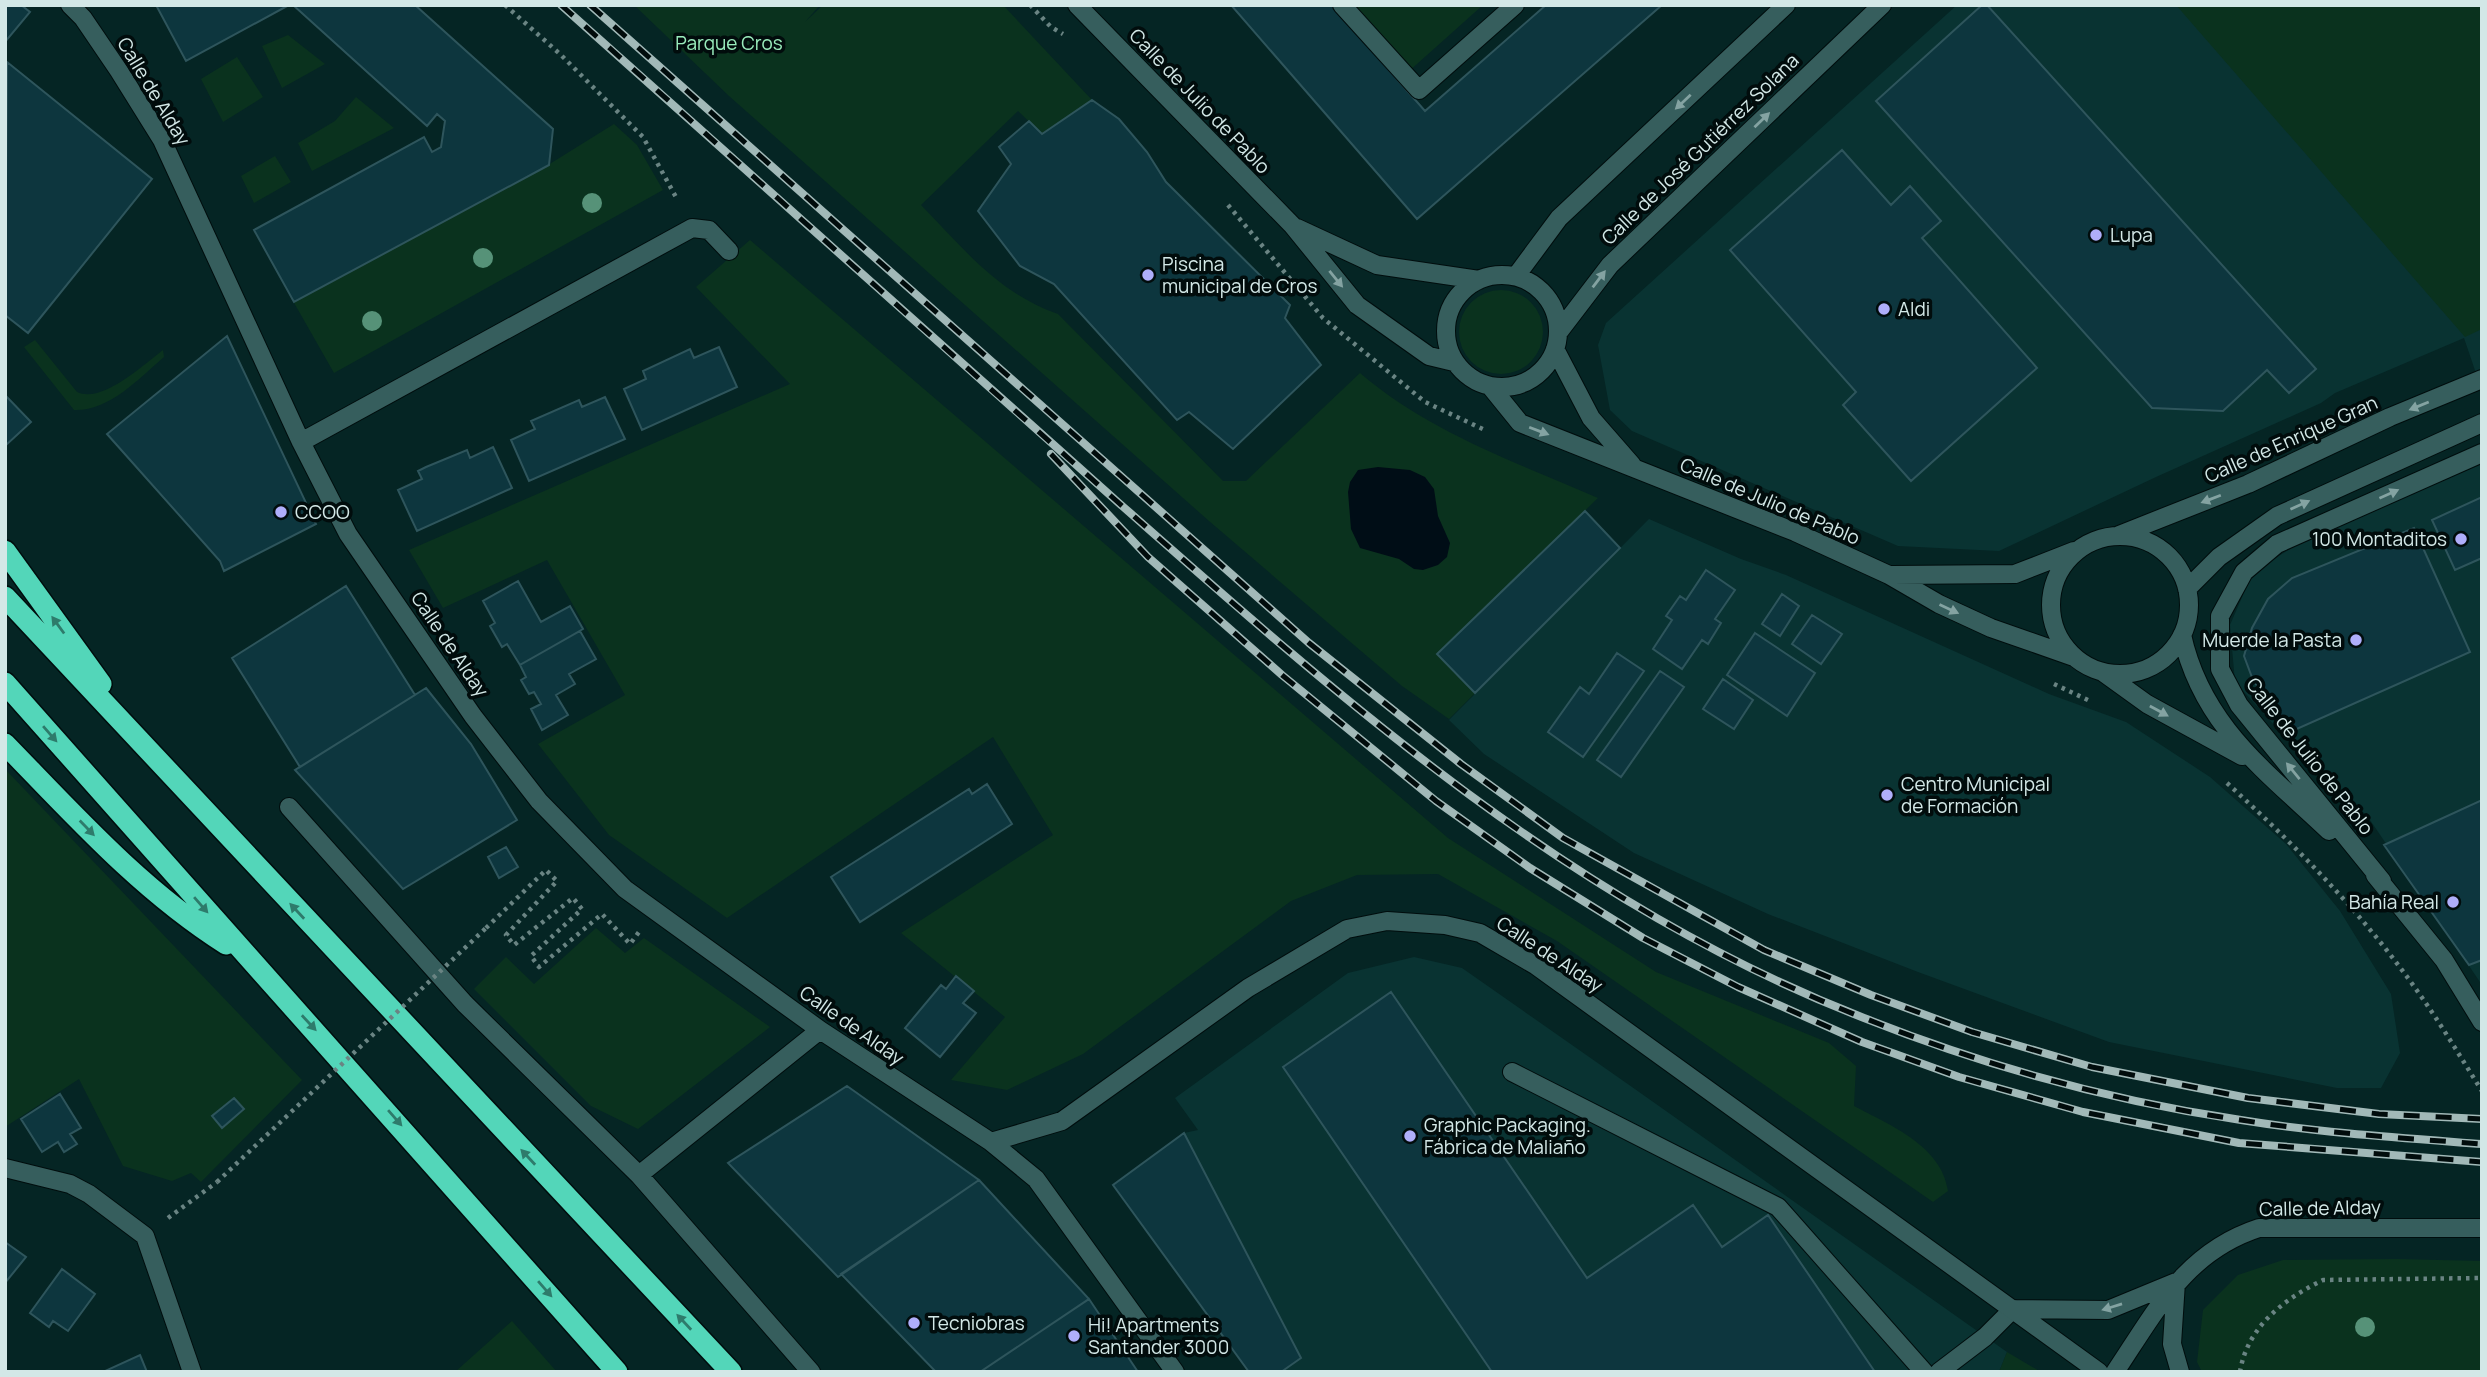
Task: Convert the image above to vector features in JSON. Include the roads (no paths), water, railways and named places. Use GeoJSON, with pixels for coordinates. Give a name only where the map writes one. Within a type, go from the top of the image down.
{"type":"FeatureCollection","features":[{"type":"Feature","properties":{"kind":"highway"},"geometry":{"type":"LineString","coordinates":[[5,551],[155,760]]}},
{"type":"Feature","properties":{"kind":"highway"},"geometry":{"type":"LineString","coordinates":[[5,597],[731,1372]]}},
{"type":"Feature","properties":{"kind":"highway"},"geometry":{"type":"LineString","coordinates":[[5,683],[247,957],[350,1067],[617,1372]]}},
{"type":"Feature","properties":{"kind":"highway"},"geometry":{"type":"LineString","coordinates":[[5,744],[126,867],[181,915],[247,957]]}},
{"type":"Feature","properties":{"kind":"street","name":"Calle de Alday"},"geometry":{"type":"LineString","coordinates":[[70,5],[83,18],[112,60],[162,140],[301,442],[348,534],[515,771],[571,837],[625,889],[820,1030],[990,1142],[1036,1179],[1175,1372]]}},
{"type":"Feature","properties":{"kind":"street","name":"Calle de Julio de Pablo"},"geometry":{"type":"LineString","coordinates":[[1077,5],[1293,226],[1357,305],[1429,356],[1454,362]]}},
{"type":"Feature","properties":{"kind":"street"},"geometry":{"type":"LineString","coordinates":[[1342,5],[1419,90],[1515,5]]}},
{"type":"Feature","properties":{"kind":"street"},"geometry":{"type":"LineString","coordinates":[[1516,276],[1559,218],[1786,5]]}},
{"type":"Feature","properties":{"kind":"street","name":"Calle de José Gutiérrez Solana"},"geometry":{"type":"LineString","coordinates":[[1556,341],[1610,265],[1882,5]]}},
{"type":"Feature","properties":{"kind":"street","name":"Calle de Julio de Pablo"},"geometry":{"type":"LineString","coordinates":[[1293,226],[1377,265],[1479,280]]}},
{"type":"Feature","properties":{"kind":"street"},"geometry":{"type":"LineString","coordinates":[[301,442],[692,228],[709,230],[729,251]]}},
{"type":"Feature","properties":{"kind":"street"},"geometry":{"type":"LineString","coordinates":[[1497,275],[1516,276],[1533,284],[1547,298],[1555,314],[1556,341],[1536,376],[1522,384],[1506,388],[1490,386],[1475,381],[1454,362],[1446,342],[1446,324],[1452,306],[1463,290],[1479,280],[1497,275]]}},
{"type":"Feature","properties":{"kind":"street","name":"Calle de Julio de Pablo"},"geometry":{"type":"LineString","coordinates":[[1556,341],[1591,418],[1634,467]]}},
{"type":"Feature","properties":{"kind":"street","name":"Calle de Enrique Gran"},"geometry":{"type":"LineString","coordinates":[[2117,536],[2248,484],[2390,417],[2482,379]]}},
{"type":"Feature","properties":{"kind":"street","name":"Calle de Julio de Pablo"},"geometry":{"type":"LineString","coordinates":[[1490,386],[1520,423],[1796,533],[1889,575],[1939,604],[1991,628],[2074,657]]}},
{"type":"Feature","properties":{"kind":"street"},"geometry":{"type":"LineString","coordinates":[[2187,589],[2219,557],[2277,516],[2482,423]]}},
{"type":"Feature","properties":{"kind":"street","name":"Calle de Julio de Pablo"},"geometry":{"type":"LineString","coordinates":[[2482,453],[2277,544],[2244,572],[2220,617],[2220,668],[2239,705],[2444,960],[2482,1022]]}},
{"type":"Feature","properties":{"kind":"street"},"geometry":{"type":"LineString","coordinates":[[2117,536],[2140,539],[2162,550],[2178,567],[2187,589],[2188,612],[2182,635],[2169,654],[2149,668],[2126,674],[2103,672],[2074,657],[2061,641],[2053,622],[2051,601],[2055,580],[2066,562],[2081,548],[2098,539],[2117,536]]}},
{"type":"Feature","properties":{"kind":"street","name":"Calle de Julio de Pablo"},"geometry":{"type":"LineString","coordinates":[[1889,575],[2015,574],[2081,548]]}},
{"type":"Feature","properties":{"kind":"street","name":"Calle de Julio de Pablo"},"geometry":{"type":"LineString","coordinates":[[2182,635],[2190,669],[2203,697],[2251,761],[2382,881]]}},
{"type":"Feature","properties":{"kind":"street","name":"Calle de Julio de Pablo"},"geometry":{"type":"LineString","coordinates":[[2103,672],[2147,704],[2251,761]]}},
{"type":"Feature","properties":{"kind":"street"},"geometry":{"type":"LineString","coordinates":[[289,807],[465,1004],[639,1175],[811,1372]]}},
{"type":"Feature","properties":{"kind":"street","name":"Calle de Alday"},"geometry":{"type":"LineString","coordinates":[[990,1142],[1062,1121],[1248,988],[1347,929],[1387,921],[1445,925],[1480,933],[1535,965],[2099,1372]]}},
{"type":"Feature","properties":{"kind":"street"},"geometry":{"type":"LineString","coordinates":[[639,1175],[820,1030]]}},
{"type":"Feature","properties":{"kind":"street"},"geometry":{"type":"LineString","coordinates":[[1512,1072],[1778,1207],[1924,1372]]}},
{"type":"Feature","properties":{"kind":"street"},"geometry":{"type":"LineString","coordinates":[[5,1168],[70,1184],[89,1194],[145,1236],[192,1372]]}},
{"type":"Feature","properties":{"kind":"street","name":"Calle de Alday"},"geometry":{"type":"LineString","coordinates":[[2115,1372],[2175,1282],[2193,1263],[2224,1242],[2259,1228],[2482,1228]]}},
{"type":"Feature","properties":{"kind":"street","name":"Calle de Alday"},"geometry":{"type":"LineString","coordinates":[[2013,1309],[2108,1310],[2175,1282]]}},
{"type":"Feature","properties":{"kind":"street"},"geometry":{"type":"LineString","coordinates":[[2175,1282],[2172,1343],[2180,1372]]}},
{"type":"Feature","properties":{"kind":"street"},"geometry":{"type":"LineString","coordinates":[[1939,1372],[1985,1337],[2013,1309]]}},
{"type":"Feature","properties":{"kind":"railway"},"geometry":{"type":"LineString","coordinates":[[561,5],[1285,648],[1465,791],[1558,857],[1655,917],[1757,971],[1864,1018],[1956,1052],[2050,1080],[2145,1103],[2271,1125],[2482,1144]]}},
{"type":"Feature","properties":{"kind":"railway"},"geometry":{"type":"LineString","coordinates":[[590,5],[1309,643],[1461,764],[1563,838],[1764,950],[1871,995],[1972,1032],[2092,1067],[2248,1098],[2379,1114],[2482,1119]]}},
{"type":"Feature","properties":{"kind":"railway"},"geometry":{"type":"LineString","coordinates":[[1051,454],[1148,557],[1282,675],[1436,801],[1530,868],[1643,938],[1738,987],[1862,1042],[1959,1077],[2083,1112],[2239,1143],[2482,1162]]}},
{"type":"Feature","properties":{"kind":"place","name":"Lupa"},"geometry":{"type":"Point","coordinates":[2096,235]}},
{"type":"Feature","properties":{"kind":"place","name":"Piscina municipal de Cros"},"geometry":{"type":"Point","coordinates":[1148,275]}},
{"type":"Feature","properties":{"kind":"place","name":"Aldi"},"geometry":{"type":"Point","coordinates":[1884,309]}},
{"type":"Feature","properties":{"kind":"place","name":"CCOO"},"geometry":{"type":"Point","coordinates":[281,512]}},
{"type":"Feature","properties":{"kind":"place","name":"100 Montaditos"},"geometry":{"type":"Point","coordinates":[2461,539]}},
{"type":"Feature","properties":{"kind":"place","name":"Muerde la Pasta"},"geometry":{"type":"Point","coordinates":[2356,640]}},
{"type":"Feature","properties":{"kind":"place","name":"Centro Municipal de Formación"},"geometry":{"type":"Point","coordinates":[1887,795]}},
{"type":"Feature","properties":{"kind":"place","name":"Bahía Real"},"geometry":{"type":"Point","coordinates":[2453,902]}},
{"type":"Feature","properties":{"kind":"place","name":"Graphic Packaging. Fábrica de Maliaño"},"geometry":{"type":"Point","coordinates":[1410,1136]}},
{"type":"Feature","properties":{"kind":"place","name":"Tecniobras"},"geometry":{"type":"Point","coordinates":[914,1323]}},
{"type":"Feature","properties":{"kind":"place","name":"Hi! Apartments Santander 3000"},"geometry":{"type":"Point","coordinates":[1074,1336]}},
{"type":"Feature","properties":{"kind":"park label","name":"Parque Cros"},"geometry":{"type":"Point","coordinates":[729,43]}}]}
